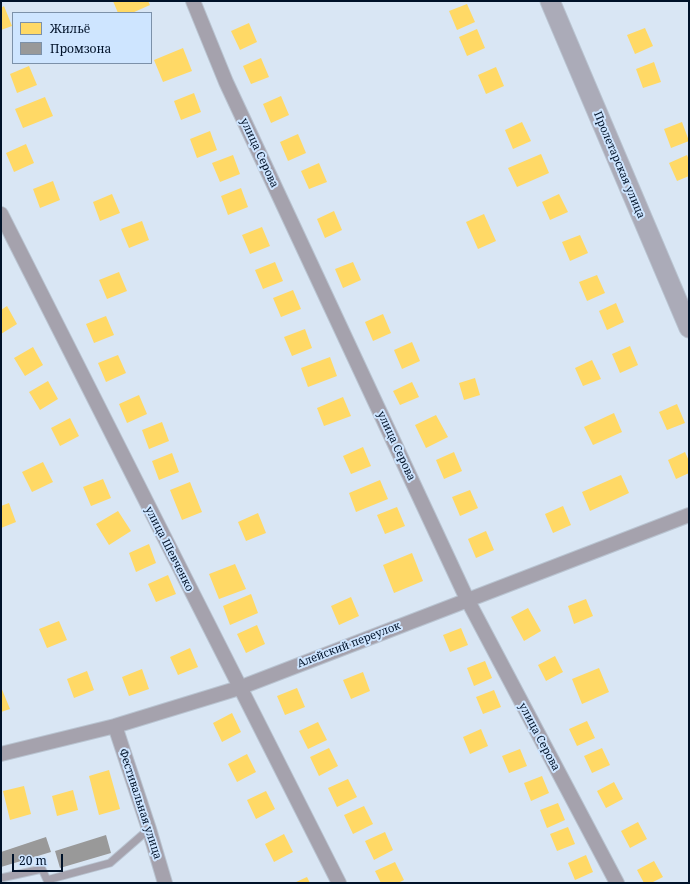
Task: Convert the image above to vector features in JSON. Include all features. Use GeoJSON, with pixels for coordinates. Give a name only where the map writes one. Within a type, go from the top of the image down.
{"type":"FeatureCollection","features":[{"type":"Feature","properties":{"kind":"main road","name":"Пролетарская улица"},"geometry":{"type":"LineString","coordinates":[[550,1],[689,328]]}},
{"type":"Feature","properties":{"kind":"street","name":"улица Серова"},"geometry":{"type":"LineString","coordinates":[[193,1],[226,82],[467,599],[617,883]]}},
{"type":"Feature","properties":{"kind":"street","name":"улица Шевченко"},"geometry":{"type":"LineString","coordinates":[[1,214],[338,883]]}},
{"type":"Feature","properties":{"kind":"street","name":"Алейский переулок"},"geometry":{"type":"LineString","coordinates":[[1,754],[115,726],[239,688],[467,599],[689,515]]}},
{"type":"Feature","properties":{"kind":"street","name":"Фестивальная улица"},"geometry":{"type":"LineString","coordinates":[[115,726],[165,883]]}},
{"type":"Feature","properties":{"kind":"lane"},"geometry":{"type":"LineString","coordinates":[[1,878],[42,869],[47,880],[110,863],[149,829]]}},
{"type":"Feature","properties":{"kind":"building: Жильё"},"geometry":{"type":"Polygon","coordinates":[[[113,1],[148,1],[150,5],[134,12],[118,12],[113,1]]]}},
{"type":"Feature","properties":{"kind":"building: Жильё"},"geometry":{"type":"Polygon","coordinates":[[[467,4],[475,22],[457,30],[449,11],[467,4]]]}},
{"type":"Feature","properties":{"kind":"building: Жильё"},"geometry":{"type":"Polygon","coordinates":[[[4,6],[12,26],[1,30],[1,8],[4,6]]]}},
{"type":"Feature","properties":{"kind":"building: Жильё"},"geometry":{"type":"Polygon","coordinates":[[[249,23],[257,42],[240,50],[231,31],[249,23]]]}},
{"type":"Feature","properties":{"kind":"building: Жильё"},"geometry":{"type":"Polygon","coordinates":[[[645,28],[653,46],[635,54],[627,35],[645,28]]]}},
{"type":"Feature","properties":{"kind":"building: Жильё"},"geometry":{"type":"Polygon","coordinates":[[[477,29],[485,48],[467,56],[459,37],[477,29]]]}},
{"type":"Feature","properties":{"kind":"building: Жильё"},"geometry":{"type":"Polygon","coordinates":[[[183,48],[192,71],[163,82],[154,60],[183,48]]]}},
{"type":"Feature","properties":{"kind":"building: Жильё"},"geometry":{"type":"Polygon","coordinates":[[[261,58],[269,77],[251,84],[243,66],[261,58]]]}},
{"type":"Feature","properties":{"kind":"building: Жильё"},"geometry":{"type":"Polygon","coordinates":[[[654,62],[661,82],[643,88],[636,69],[654,62]]]}},
{"type":"Feature","properties":{"kind":"building: Жильё"},"geometry":{"type":"Polygon","coordinates":[[[29,66],[37,85],[17,93],[10,74],[29,66]]]}},
{"type":"Feature","properties":{"kind":"building: Жильё"},"geometry":{"type":"Polygon","coordinates":[[[496,67],[504,86],[486,94],[478,75],[496,67]]]}},
{"type":"Feature","properties":{"kind":"building: Жильё"},"geometry":{"type":"Polygon","coordinates":[[[194,93],[201,112],[181,120],[174,101],[194,93]]]}},
{"type":"Feature","properties":{"kind":"building: Жильё"},"geometry":{"type":"Polygon","coordinates":[[[281,96],[289,115],[271,123],[263,104],[281,96]]]}},
{"type":"Feature","properties":{"kind":"building: Жильё"},"geometry":{"type":"Polygon","coordinates":[[[45,97],[53,116],[23,128],[15,109],[45,97]]]}},
{"type":"Feature","properties":{"kind":"building: Жильё"},"geometry":{"type":"Polygon","coordinates":[[[522,122],[531,141],[513,149],[505,130],[522,122]]]}},
{"type":"Feature","properties":{"kind":"building: Жильё"},"geometry":{"type":"Polygon","coordinates":[[[682,122],[689,141],[671,148],[664,129],[682,122]]]}},
{"type":"Feature","properties":{"kind":"building: Жильё"},"geometry":{"type":"Polygon","coordinates":[[[210,131],[217,150],[197,158],[190,139],[210,131]]]}},
{"type":"Feature","properties":{"kind":"building: Жильё"},"geometry":{"type":"Polygon","coordinates":[[[298,134],[306,153],[288,161],[280,142],[298,134]]]}},
{"type":"Feature","properties":{"kind":"building: Жильё"},"geometry":{"type":"Polygon","coordinates":[[[26,144],[34,163],[14,172],[6,153],[26,144]]]}},
{"type":"Feature","properties":{"kind":"building: Жильё"},"geometry":{"type":"Polygon","coordinates":[[[541,154],[549,173],[517,187],[508,168],[541,154]]]}},
{"type":"Feature","properties":{"kind":"building: Жильё"},"geometry":{"type":"Polygon","coordinates":[[[233,155],[240,174],[220,182],[212,163],[233,155]]]}},
{"type":"Feature","properties":{"kind":"building: Жильё"},"geometry":{"type":"Polygon","coordinates":[[[687,155],[689,160],[689,176],[677,181],[669,163],[687,155]]]}},
{"type":"Feature","properties":{"kind":"building: Жильё"},"geometry":{"type":"Polygon","coordinates":[[[319,163],[327,182],[309,189],[301,171],[319,163]]]}},
{"type":"Feature","properties":{"kind":"building: Жильё"},"geometry":{"type":"Polygon","coordinates":[[[53,181],[60,200],[40,208],[33,189],[53,181]]]}},
{"type":"Feature","properties":{"kind":"building: Жильё"},"geometry":{"type":"Polygon","coordinates":[[[241,188],[248,207],[228,215],[221,196],[241,188]]]}},
{"type":"Feature","properties":{"kind":"building: Жильё"},"geometry":{"type":"Polygon","coordinates":[[[112,194],[120,213],[100,221],[93,202],[112,194]]]}},
{"type":"Feature","properties":{"kind":"building: Жильё"},"geometry":{"type":"Polygon","coordinates":[[[559,194],[568,212],[550,220],[542,202],[559,194]]]}},
{"type":"Feature","properties":{"kind":"building: Жильё"},"geometry":{"type":"Polygon","coordinates":[[[334,211],[342,230],[325,238],[317,219],[334,211]]]}},
{"type":"Feature","properties":{"kind":"building: Жильё"},"geometry":{"type":"Polygon","coordinates":[[[484,214],[496,241],[478,249],[466,222],[484,214]]]}},
{"type":"Feature","properties":{"kind":"building: Жильё"},"geometry":{"type":"Polygon","coordinates":[[[142,221],[149,240],[129,248],[121,229],[142,221]]]}},
{"type":"Feature","properties":{"kind":"building: Жильё"},"geometry":{"type":"Polygon","coordinates":[[[262,227],[270,246],[250,254],[242,235],[262,227]]]}},
{"type":"Feature","properties":{"kind":"building: Жильё"},"geometry":{"type":"Polygon","coordinates":[[[580,235],[588,253],[570,261],[562,242],[580,235]]]}},
{"type":"Feature","properties":{"kind":"building: Жильё"},"geometry":{"type":"Polygon","coordinates":[[[275,262],[283,281],[263,289],[255,270],[275,262]]]}},
{"type":"Feature","properties":{"kind":"building: Жильё"},"geometry":{"type":"Polygon","coordinates":[[[353,262],[361,280],[343,288],[335,269],[353,262]]]}},
{"type":"Feature","properties":{"kind":"building: Жильё"},"geometry":{"type":"Polygon","coordinates":[[[119,272],[127,291],[107,299],[99,280],[119,272]]]}},
{"type":"Feature","properties":{"kind":"building: Жильё"},"geometry":{"type":"Polygon","coordinates":[[[597,275],[605,293],[587,301],[579,282],[597,275]]]}},
{"type":"Feature","properties":{"kind":"building: Жильё"},"geometry":{"type":"Polygon","coordinates":[[[293,290],[301,309],[281,317],[273,298],[293,290]]]}},
{"type":"Feature","properties":{"kind":"building: Жильё"},"geometry":{"type":"Polygon","coordinates":[[[616,303],[624,322],[607,330],[599,311],[616,303]]]}},
{"type":"Feature","properties":{"kind":"building: Жильё"},"geometry":{"type":"Polygon","coordinates":[[[7,306],[17,324],[1,334],[1,310],[7,306]]]}},
{"type":"Feature","properties":{"kind":"building: Жильё"},"geometry":{"type":"Polygon","coordinates":[[[383,314],[391,333],[373,341],[365,322],[383,314]]]}},
{"type":"Feature","properties":{"kind":"building: Жильё"},"geometry":{"type":"Polygon","coordinates":[[[106,316],[114,335],[94,343],[86,324],[106,316]]]}},
{"type":"Feature","properties":{"kind":"building: Жильё"},"geometry":{"type":"Polygon","coordinates":[[[305,329],[312,348],[292,356],[284,337],[305,329]]]}},
{"type":"Feature","properties":{"kind":"building: Жильё"},"geometry":{"type":"Polygon","coordinates":[[[412,342],[420,361],[402,369],[394,350],[412,342]]]}},
{"type":"Feature","properties":{"kind":"building: Жильё"},"geometry":{"type":"Polygon","coordinates":[[[630,346],[638,365],[620,373],[612,354],[630,346]]]}},
{"type":"Feature","properties":{"kind":"building: Жильё"},"geometry":{"type":"Polygon","coordinates":[[[33,347],[43,365],[25,376],[14,358],[33,347]]]}},
{"type":"Feature","properties":{"kind":"building: Жильё"},"geometry":{"type":"Polygon","coordinates":[[[118,355],[126,373],[106,382],[98,363],[118,355]]]}},
{"type":"Feature","properties":{"kind":"building: Жильё"},"geometry":{"type":"Polygon","coordinates":[[[330,357],[337,376],[308,387],[301,368],[330,357]]]}},
{"type":"Feature","properties":{"kind":"building: Жильё"},"geometry":{"type":"Polygon","coordinates":[[[592,360],[601,379],[583,386],[575,368],[592,360]]]}},
{"type":"Feature","properties":{"kind":"building: Жильё"},"geometry":{"type":"Polygon","coordinates":[[[475,378],[480,395],[464,400],[459,383],[475,378]]]}},
{"type":"Feature","properties":{"kind":"building: Жильё"},"geometry":{"type":"Polygon","coordinates":[[[48,381],[58,399],[40,410],[29,392],[48,381]]]}},
{"type":"Feature","properties":{"kind":"building: Жильё"},"geometry":{"type":"Polygon","coordinates":[[[412,382],[419,397],[400,405],[393,391],[412,382]]]}},
{"type":"Feature","properties":{"kind":"building: Жильё"},"geometry":{"type":"Polygon","coordinates":[[[139,395],[147,414],[127,423],[119,404],[139,395]]]}},
{"type":"Feature","properties":{"kind":"building: Жильё"},"geometry":{"type":"Polygon","coordinates":[[[343,397],[351,416],[324,426],[317,408],[343,397]]]}},
{"type":"Feature","properties":{"kind":"building: Жильё"},"geometry":{"type":"Polygon","coordinates":[[[677,404],[685,423],[667,430],[659,412],[677,404]]]}},
{"type":"Feature","properties":{"kind":"building: Жильё"},"geometry":{"type":"Polygon","coordinates":[[[614,413],[622,432],[593,445],[584,427],[614,413]]]}},
{"type":"Feature","properties":{"kind":"building: Жильё"},"geometry":{"type":"Polygon","coordinates":[[[436,415],[448,437],[426,448],[415,425],[436,415]]]}},
{"type":"Feature","properties":{"kind":"building: Жильё"},"geometry":{"type":"Polygon","coordinates":[[[70,418],[79,436],[60,446],[51,428],[70,418]]]}},
{"type":"Feature","properties":{"kind":"building: Жильё"},"geometry":{"type":"Polygon","coordinates":[[[162,422],[169,441],[149,449],[142,430],[162,422]]]}},
{"type":"Feature","properties":{"kind":"building: Жильё"},"geometry":{"type":"Polygon","coordinates":[[[363,447],[371,466],[351,474],[343,456],[363,447]]]}},
{"type":"Feature","properties":{"kind":"building: Жильё"},"geometry":{"type":"Polygon","coordinates":[[[454,452],[462,471],[444,479],[436,460],[454,452]]]}},
{"type":"Feature","properties":{"kind":"building: Жильё"},"geometry":{"type":"Polygon","coordinates":[[[685,452],[689,461],[689,473],[676,479],[668,460],[685,452]]]}},
{"type":"Feature","properties":{"kind":"building: Жильё"},"geometry":{"type":"Polygon","coordinates":[[[172,453],[179,472],[159,480],[152,461],[172,453]]]}},
{"type":"Feature","properties":{"kind":"building: Жильё"},"geometry":{"type":"Polygon","coordinates":[[[43,462],[53,482],[32,492],[22,472],[43,462]]]}},
{"type":"Feature","properties":{"kind":"building: Жильё"},"geometry":{"type":"Polygon","coordinates":[[[621,475],[629,493],[590,511],[582,492],[621,475]]]}},
{"type":"Feature","properties":{"kind":"building: Жильё"},"geometry":{"type":"Polygon","coordinates":[[[103,479],[111,498],[91,506],[83,487],[103,479]]]}},
{"type":"Feature","properties":{"kind":"building: Жильё"},"geometry":{"type":"Polygon","coordinates":[[[380,480],[388,499],[356,512],[349,493],[380,480]]]}},
{"type":"Feature","properties":{"kind":"building: Жильё"},"geometry":{"type":"Polygon","coordinates":[[[190,482],[202,512],[182,520],[170,490],[190,482]]]}},
{"type":"Feature","properties":{"kind":"building: Жильё"},"geometry":{"type":"Polygon","coordinates":[[[470,490],[478,508],[460,516],[452,497],[470,490]]]}},
{"type":"Feature","properties":{"kind":"building: Жильё"},"geometry":{"type":"Polygon","coordinates":[[[9,503],[16,522],[1,528],[1,506],[9,503]]]}},
{"type":"Feature","properties":{"kind":"building: Жильё"},"geometry":{"type":"Polygon","coordinates":[[[563,506],[571,525],[553,533],[545,514],[563,506]]]}},
{"type":"Feature","properties":{"kind":"building: Жильё"},"geometry":{"type":"Polygon","coordinates":[[[397,507],[405,526],[385,534],[377,515],[397,507]]]}},
{"type":"Feature","properties":{"kind":"building: Жильё"},"geometry":{"type":"Polygon","coordinates":[[[118,511],[131,531],[109,545],[96,524],[118,511]]]}},
{"type":"Feature","properties":{"kind":"building: Жильё"},"geometry":{"type":"Polygon","coordinates":[[[258,513],[266,533],[246,541],[238,522],[258,513]]]}},
{"type":"Feature","properties":{"kind":"building: Жильё"},"geometry":{"type":"Polygon","coordinates":[[[486,531],[494,550],[476,558],[468,539],[486,531]]]}},
{"type":"Feature","properties":{"kind":"building: Жильё"},"geometry":{"type":"Polygon","coordinates":[[[149,544],[156,563],[136,572],[129,553],[149,544]]]}},
{"type":"Feature","properties":{"kind":"building: Жильё"},"geometry":{"type":"Polygon","coordinates":[[[412,553],[423,581],[394,593],[383,565],[412,553]]]}},
{"type":"Feature","properties":{"kind":"building: Жильё"},"geometry":{"type":"Polygon","coordinates":[[[235,564],[246,589],[219,599],[209,574],[235,564]]]}},
{"type":"Feature","properties":{"kind":"building: Жильё"},"geometry":{"type":"Polygon","coordinates":[[[168,575],[176,594],[156,602],[148,584],[168,575]]]}},
{"type":"Feature","properties":{"kind":"building: Жильё"},"geometry":{"type":"Polygon","coordinates":[[[251,594],[258,613],[230,625],[223,606],[251,594]]]}},
{"type":"Feature","properties":{"kind":"building: Жильё"},"geometry":{"type":"Polygon","coordinates":[[[351,597],[359,616],[339,625],[331,606],[351,597]]]}},
{"type":"Feature","properties":{"kind":"building: Жильё"},"geometry":{"type":"Polygon","coordinates":[[[586,599],[593,616],[574,624],[568,606],[586,599]]]}},
{"type":"Feature","properties":{"kind":"building: Жильё"},"geometry":{"type":"Polygon","coordinates":[[[528,608],[541,631],[524,641],[511,617],[528,608]]]}},
{"type":"Feature","properties":{"kind":"building: Жильё"},"geometry":{"type":"Polygon","coordinates":[[[59,621],[67,640],[47,648],[39,629],[59,621]]]}},
{"type":"Feature","properties":{"kind":"building: Жильё"},"geometry":{"type":"Polygon","coordinates":[[[257,625],[265,644],[246,653],[237,634],[257,625]]]}},
{"type":"Feature","properties":{"kind":"building: Жильё"},"geometry":{"type":"Polygon","coordinates":[[[461,628],[468,645],[450,652],[443,635],[461,628]]]}},
{"type":"Feature","properties":{"kind":"building: Жильё"},"geometry":{"type":"Polygon","coordinates":[[[190,648],[198,667],[178,675],[170,657],[190,648]]]}},
{"type":"Feature","properties":{"kind":"building: Жильё"},"geometry":{"type":"Polygon","coordinates":[[[555,656],[563,672],[546,681],[538,665],[555,656]]]}},
{"type":"Feature","properties":{"kind":"building: Жильё"},"geometry":{"type":"Polygon","coordinates":[[[485,661],[492,678],[474,686],[467,668],[485,661]]]}},
{"type":"Feature","properties":{"kind":"building: Жильё"},"geometry":{"type":"Polygon","coordinates":[[[599,668],[609,692],[582,704],[572,679],[599,668]]]}},
{"type":"Feature","properties":{"kind":"building: Жильё"},"geometry":{"type":"Polygon","coordinates":[[[142,669],[149,689],[129,696],[122,677],[142,669]]]}},
{"type":"Feature","properties":{"kind":"building: Жильё"},"geometry":{"type":"Polygon","coordinates":[[[87,671],[94,690],[74,698],[67,679],[87,671]]]}},
{"type":"Feature","properties":{"kind":"building: Жильё"},"geometry":{"type":"Polygon","coordinates":[[[363,672],[370,691],[351,699],[343,680],[363,672]]]}},
{"type":"Feature","properties":{"kind":"building: Жильё"},"geometry":{"type":"Polygon","coordinates":[[[1,687],[10,709],[1,712],[1,687]]]}},
{"type":"Feature","properties":{"kind":"building: Жильё"},"geometry":{"type":"Polygon","coordinates":[[[297,688],[305,707],[285,715],[277,696],[297,688]]]}},
{"type":"Feature","properties":{"kind":"building: Жильё"},"geometry":{"type":"Polygon","coordinates":[[[494,690],[501,707],[483,714],[476,697],[494,690]]]}},
{"type":"Feature","properties":{"kind":"building: Жильё"},"geometry":{"type":"Polygon","coordinates":[[[232,713],[241,732],[222,742],[213,723],[232,713]]]}},
{"type":"Feature","properties":{"kind":"building: Жильё"},"geometry":{"type":"Polygon","coordinates":[[[587,721],[595,738],[577,746],[569,729],[587,721]]]}},
{"type":"Feature","properties":{"kind":"building: Жильё"},"geometry":{"type":"Polygon","coordinates":[[[318,722],[327,740],[308,749],[299,731],[318,722]]]}},
{"type":"Feature","properties":{"kind":"building: Жильё"},"geometry":{"type":"Polygon","coordinates":[[[481,729],[488,746],[470,754],[463,737],[481,729]]]}},
{"type":"Feature","properties":{"kind":"building: Жильё"},"geometry":{"type":"Polygon","coordinates":[[[329,748],[338,766],[319,776],[310,757],[329,748]]]}},
{"type":"Feature","properties":{"kind":"building: Жильё"},"geometry":{"type":"Polygon","coordinates":[[[602,748],[610,765],[592,773],[584,756],[602,748]]]}},
{"type":"Feature","properties":{"kind":"building: Жильё"},"geometry":{"type":"Polygon","coordinates":[[[520,749],[527,766],[509,773],[502,756],[520,749]]]}},
{"type":"Feature","properties":{"kind":"building: Жильё"},"geometry":{"type":"Polygon","coordinates":[[[247,754],[256,772],[237,782],[228,764],[247,754]]]}},
{"type":"Feature","properties":{"kind":"building: Жильё"},"geometry":{"type":"Polygon","coordinates":[[[109,770],[120,809],[99,815],[89,776],[109,770]]]}},
{"type":"Feature","properties":{"kind":"building: Жильё"},"geometry":{"type":"Polygon","coordinates":[[[542,776],[549,793],[531,801],[524,783],[542,776]]]}},
{"type":"Feature","properties":{"kind":"building: Жильё"},"geometry":{"type":"Polygon","coordinates":[[[348,779],[357,797],[337,807],[328,788],[348,779]]]}},
{"type":"Feature","properties":{"kind":"building: Жильё"},"geometry":{"type":"Polygon","coordinates":[[[614,782],[623,799],[606,808],[597,791],[614,782]]]}},
{"type":"Feature","properties":{"kind":"building: Жильё"},"geometry":{"type":"Polygon","coordinates":[[[24,786],[31,814],[10,820],[3,791],[24,786]]]}},
{"type":"Feature","properties":{"kind":"building: Жильё"},"geometry":{"type":"Polygon","coordinates":[[[73,790],[78,810],[57,816],[52,796],[73,790]]]}},
{"type":"Feature","properties":{"kind":"building: Жильё"},"geometry":{"type":"Polygon","coordinates":[[[266,791],[275,809],[256,819],[247,800],[266,791]]]}},
{"type":"Feature","properties":{"kind":"building: Жильё"},"geometry":{"type":"Polygon","coordinates":[[[558,803],[565,820],[547,828],[540,810],[558,803]]]}},
{"type":"Feature","properties":{"kind":"building: Жильё"},"geometry":{"type":"Polygon","coordinates":[[[364,806],[373,824],[353,834],[344,815],[364,806]]]}},
{"type":"Feature","properties":{"kind":"building: Жильё"},"geometry":{"type":"Polygon","coordinates":[[[638,822],[647,839],[630,848],[621,831],[638,822]]]}},
{"type":"Feature","properties":{"kind":"building: Жильё"},"geometry":{"type":"Polygon","coordinates":[[[568,827],[575,844],[557,851],[550,834],[568,827]]]}},
{"type":"Feature","properties":{"kind":"building: Жильё"},"geometry":{"type":"Polygon","coordinates":[[[385,832],[393,850],[374,860],[365,841],[385,832]]]}},
{"type":"Feature","properties":{"kind":"building: Жильё"},"geometry":{"type":"Polygon","coordinates":[[[284,834],[293,852],[274,862],[265,844],[284,834]]]}},
{"type":"Feature","properties":{"kind":"building: Жильё"},"geometry":{"type":"Polygon","coordinates":[[[586,855],[593,872],[575,880],[568,863],[586,855]]]}},
{"type":"Feature","properties":{"kind":"building: Жильё"},"geometry":{"type":"Polygon","coordinates":[[[654,861],[663,877],[651,883],[644,883],[637,870],[654,861]]]}},
{"type":"Feature","properties":{"kind":"building: Жильё"},"geometry":{"type":"Polygon","coordinates":[[[395,862],[404,880],[398,883],[381,883],[375,871],[395,862]]]}},
{"type":"Feature","properties":{"kind":"building: Жильё"},"geometry":{"type":"Polygon","coordinates":[[[307,877],[310,883],[294,883],[307,877]]]}},
{"type":"Feature","properties":{"kind":"building: Промзона"},"geometry":{"type":"Polygon","coordinates":[[[106,835],[111,853],[60,868],[55,851],[106,835]]]}},
{"type":"Feature","properties":{"kind":"building: Промзона"},"geometry":{"type":"Polygon","coordinates":[[[46,837],[51,852],[1,867],[1,852],[46,837]]]}}]}
